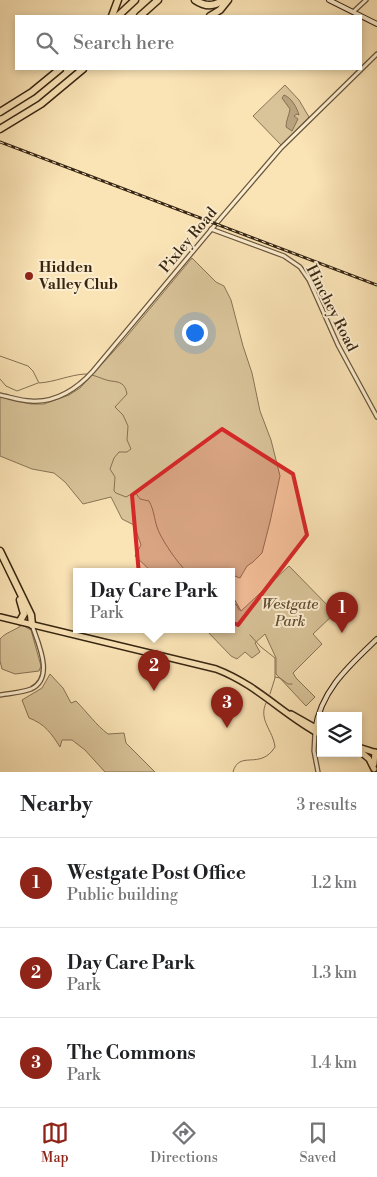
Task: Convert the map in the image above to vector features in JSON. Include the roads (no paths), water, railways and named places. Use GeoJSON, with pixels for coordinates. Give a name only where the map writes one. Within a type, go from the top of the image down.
{"type":"FeatureCollection","features":[{"type":"Feature","properties":{"kind":"highway"},"geometry":{"type":"LineString","coordinates":[[112,15],[118,0]]}},
{"type":"Feature","properties":{"kind":"highway"},"geometry":{"type":"LineString","coordinates":[[119,15],[135,0]]}},
{"type":"Feature","properties":{"kind":"highway"},"geometry":{"type":"LineString","coordinates":[[141,15],[158,0]]}},
{"type":"Feature","properties":{"kind":"highway"},"geometry":{"type":"LineString","coordinates":[[195,0],[200,4],[208,6],[216,5],[223,0]]}},
{"type":"Feature","properties":{"kind":"highway"},"geometry":{"type":"LineString","coordinates":[[212,15],[220,10],[228,0]]}},
{"type":"Feature","properties":{"kind":"highway"},"geometry":{"type":"LineString","coordinates":[[0,112],[32,92],[59,70]]}},
{"type":"Feature","properties":{"kind":"highway"},"geometry":{"type":"LineString","coordinates":[[0,129],[41,104],[82,70]]}},
{"type":"Feature","properties":{"kind":"highway"},"geometry":{"type":"LineString","coordinates":[[0,552],[31,615],[32,625]]}},
{"type":"Feature","properties":{"kind":"highway"},"geometry":{"type":"LineString","coordinates":[[0,558],[32,625]]}},
{"type":"Feature","properties":{"kind":"highway"},"geometry":{"type":"LineString","coordinates":[[20,598],[24,614],[20,621]]}},
{"type":"Feature","properties":{"kind":"main road"},"geometry":{"type":"LineString","coordinates":[[329,0],[359,15]]}},
{"type":"Feature","properties":{"kind":"main road"},"geometry":{"type":"LineString","coordinates":[[362,16],[377,24]]}},
{"type":"Feature","properties":{"kind":"main road"},"geometry":{"type":"LineString","coordinates":[[0,617],[216,669],[244,682],[294,719],[317,730]]}},
{"type":"Feature","properties":{"kind":"main road"},"geometry":{"type":"LineString","coordinates":[[319,712],[320,706],[332,686],[377,639]]}},
{"type":"Feature","properties":{"kind":"main road"},"geometry":{"type":"LineString","coordinates":[[362,751],[376,756],[375,770]]}},
{"type":"Feature","properties":{"kind":"main road"},"geometry":{"type":"LineString","coordinates":[[362,753],[369,759],[375,770]]}},
{"type":"Feature","properties":{"kind":"street"},"geometry":{"type":"LineString","coordinates":[[353,12],[366,0]]}},
{"type":"Feature","properties":{"kind":"street","name":"Pixley Road"},"geometry":{"type":"LineString","coordinates":[[362,69],[377,54]]}},
{"type":"Feature","properties":{"kind":"street","name":"Pixley Road"},"geometry":{"type":"LineString","coordinates":[[0,395],[27,401],[47,400],[68,392],[91,374],[281,148],[361,70]]}},
{"type":"Feature","properties":{"kind":"street","name":"Hinchey Road"},"geometry":{"type":"LineString","coordinates":[[211,229],[284,256],[300,267],[338,345],[377,417]]}},
{"type":"Feature","properties":{"kind":"street"},"geometry":{"type":"LineString","coordinates":[[0,695],[26,690],[40,681],[44,672],[44,665],[32,625]]}},
{"type":"Feature","properties":{"kind":"street"},"geometry":{"type":"LineString","coordinates":[[317,730],[314,751],[318,772]]}},
{"type":"Feature","properties":{"kind":"waterway"},"geometry":{"type":"LineString","coordinates":[[0,356],[28,366],[39,383],[85,374],[123,385],[127,394],[115,407],[123,415],[128,426],[127,440],[131,449],[127,452],[119,452],[114,458],[110,469],[115,477],[114,491],[126,497],[135,492],[140,499],[149,501],[162,538],[183,568]]}},
{"type":"Feature","properties":{"kind":"waterway"},"geometry":{"type":"LineString","coordinates":[[0,379],[6,386],[17,391],[38,383]]}},
{"type":"Feature","properties":{"kind":"waterway"},"geometry":{"type":"LineString","coordinates":[[235,604],[239,610]]}},
{"type":"Feature","properties":{"kind":"waterway"},"geometry":{"type":"LineString","coordinates":[[250,635],[275,658],[275,678],[270,694]]}},
{"type":"Feature","properties":{"kind":"waterway"},"geometry":{"type":"LineString","coordinates":[[275,677],[288,684],[292,684]]}},
{"type":"Feature","properties":{"kind":"waterway"},"geometry":{"type":"LineString","coordinates":[[233,772],[236,765],[240,762],[263,758],[275,747],[265,720],[264,709],[266,703]]}},
{"type":"Feature","properties":{"kind":"railway"},"geometry":{"type":"LineString","coordinates":[[0,142],[377,285]]}},
{"type":"Feature","properties":{"kind":"place","name":"Hidden Valley Club"},"geometry":{"type":"Point","coordinates":[29,276]}},
{"type":"Feature","properties":{"kind":"place","name":"Westgate Post Office"},"geometry":{"type":"Point","coordinates":[342,633]}},
{"type":"Feature","properties":{"kind":"place","name":"Day Care Park"},"geometry":{"type":"Point","coordinates":[154,691]}},
{"type":"Feature","properties":{"kind":"place","name":"The Commons"},"geometry":{"type":"Point","coordinates":[227,728]}},
{"type":"Feature","properties":{"kind":"park label","name":"Westgate Park"},"geometry":{"type":"Point","coordinates":[290,612]}}]}
